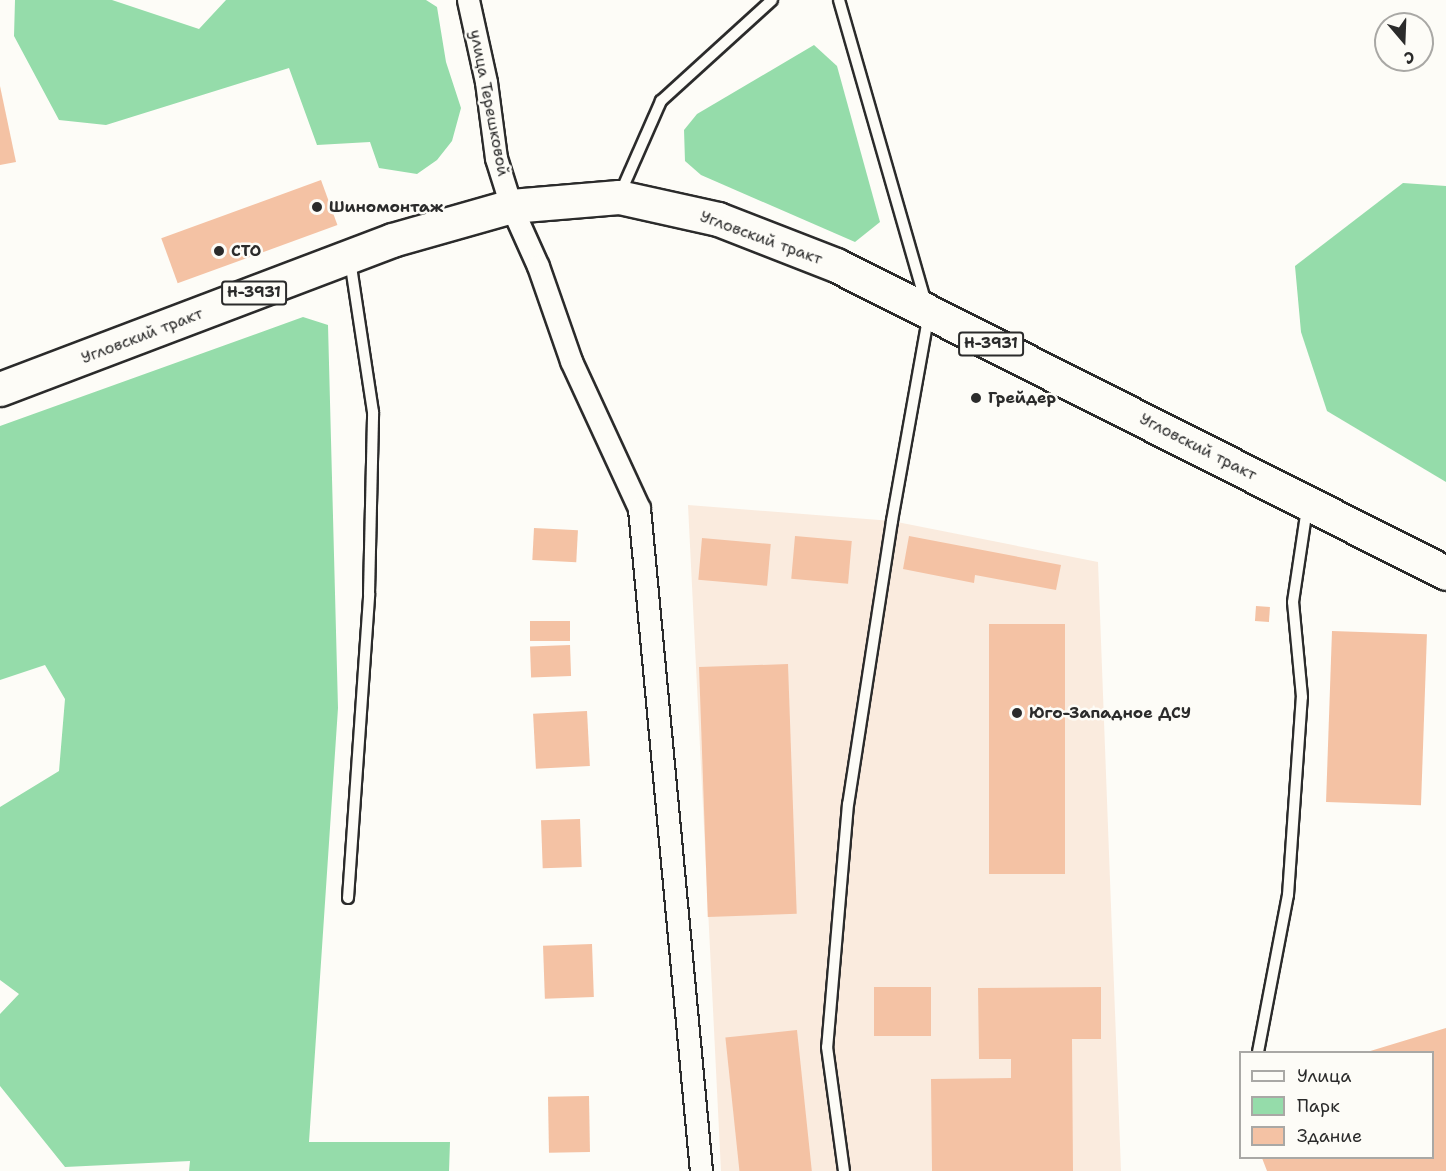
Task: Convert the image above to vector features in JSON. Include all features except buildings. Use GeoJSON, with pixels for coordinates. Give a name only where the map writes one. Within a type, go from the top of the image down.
{"type":"FeatureCollection","features":[{"type":"Feature","properties":{"kind":"highway","name":"Угловский тракт"},"geometry":{"type":"LineString","coordinates":[[0,389],[392,240],[511,206],[619,197],[718,219],[836,265],[1446,573]]}},
{"type":"Feature","properties":{"kind":"street","name":"улица Терешковой"},"geometry":{"type":"LineString","coordinates":[[468,0],[486,82],[496,158],[511,206],[538,266],[571,361],[639,508],[701,1171]]}},
{"type":"Feature","properties":{"kind":"lane"},"geometry":{"type":"LineString","coordinates":[[619,197],[660,100],[772,0]]}},
{"type":"Feature","properties":{"kind":"lane"},"geometry":{"type":"LineString","coordinates":[[838,0],[929,313],[892,521],[848,804],[827,1047],[844,1171]]}},
{"type":"Feature","properties":{"kind":"lane"},"geometry":{"type":"LineString","coordinates":[[348,898],[369,594],[373,412],[350,257]]}},
{"type":"Feature","properties":{"kind":"lane"},"geometry":{"type":"LineString","coordinates":[[1258,1051],[1288,895],[1302,697],[1293,602],[1308,502]]}},
{"type":"Feature","properties":{"kind":"shaded area","name":"Юго-Западное ДСУ"},"geometry":{"type":"Polygon","coordinates":[[[688,505],[892,521],[1098,562],[1121,1171],[721,1171],[688,505]]]}},
{"type":"Feature","properties":{"kind":"green space"},"geometry":{"type":"Polygon","coordinates":[[[15,0],[112,0],[199,29],[226,0],[426,0],[437,7],[446,62],[461,108],[452,141],[437,160],[417,174],[379,168],[370,142],[317,145],[289,68],[106,125],[59,120],[14,36],[15,0]]]}},
{"type":"Feature","properties":{"kind":"green space"},"geometry":{"type":"Polygon","coordinates":[[[814,45],[837,66],[880,222],[855,242],[701,175],[685,161],[684,130],[697,114],[814,45]]]}},
{"type":"Feature","properties":{"kind":"green space"},"geometry":{"type":"Polygon","coordinates":[[[1403,183],[1446,186],[1446,482],[1327,411],[1301,332],[1295,266],[1403,183]]]}},
{"type":"Feature","properties":{"kind":"green space"},"geometry":{"type":"Polygon","coordinates":[[[303,317],[328,325],[338,708],[309,1142],[450,1142],[449,1171],[189,1171],[190,1161],[65,1167],[0,1086],[0,1014],[19,994],[0,980],[0,807],[59,771],[65,699],[45,665],[0,680],[0,426],[303,317]]]}},
{"type":"Feature","properties":{"kind":"place","name":"Шиномонтаж"},"geometry":{"type":"Point","coordinates":[317,207]}},
{"type":"Feature","properties":{"kind":"place","name":"СТО"},"geometry":{"type":"Point","coordinates":[219,251]}},
{"type":"Feature","properties":{"kind":"place","name":"Грейдер"},"geometry":{"type":"Point","coordinates":[976,398]}},
{"type":"Feature","properties":{"kind":"place","name":"Юго-Западное ДСУ"},"geometry":{"type":"Point","coordinates":[1017,713]}}]}
